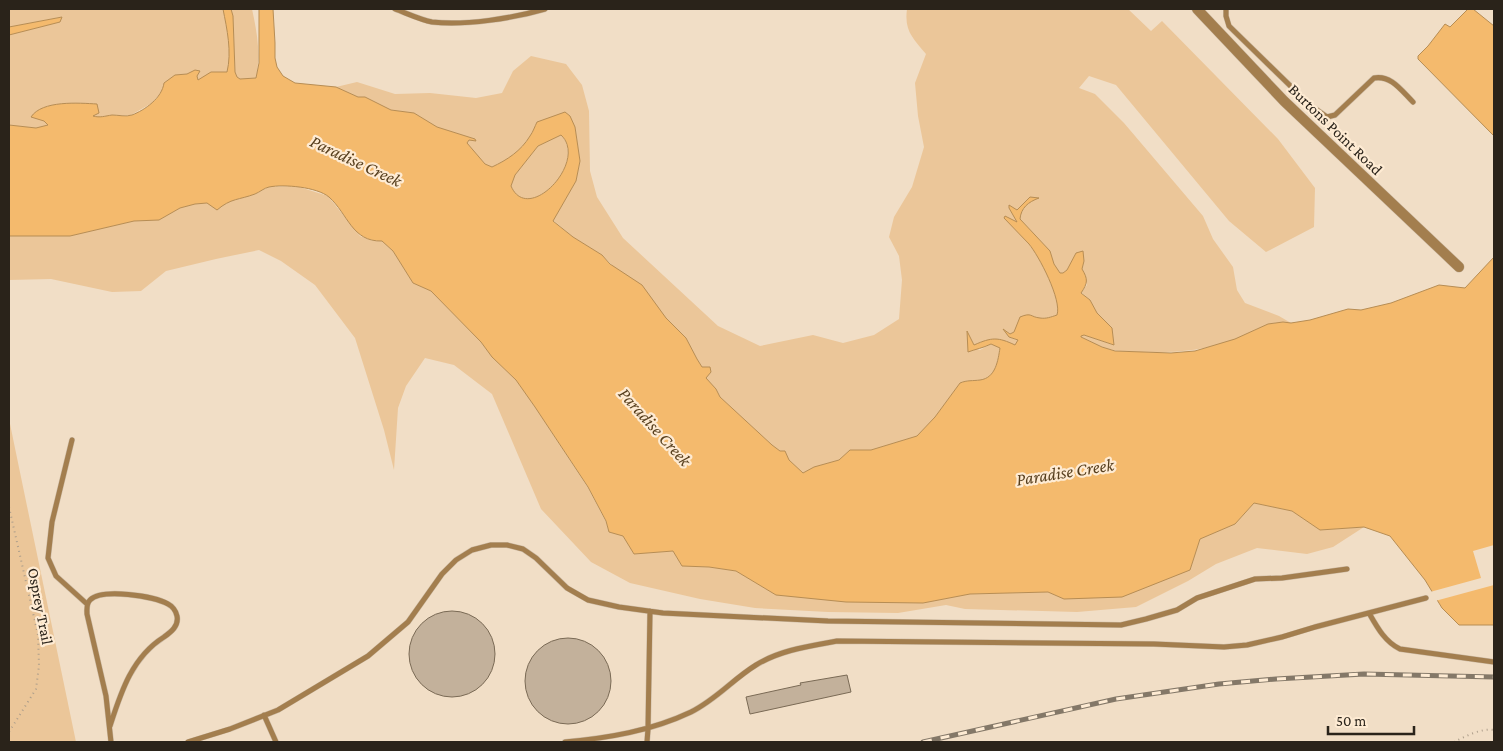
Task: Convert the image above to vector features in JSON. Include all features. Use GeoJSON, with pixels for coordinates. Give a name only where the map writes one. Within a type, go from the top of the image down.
{"type":"FeatureCollection","features":[{"type":"Feature","properties":{"kind":"street","name":"Burtons Point Road"},"geometry":{"type":"LineString","coordinates":[[1197,9],[1284,101],[1459,267]]}},
{"type":"Feature","properties":{"kind":"lane"},"geometry":{"type":"LineString","coordinates":[[395,9],[431,22],[459,22],[545,9]]}},
{"type":"Feature","properties":{"kind":"lane"},"geometry":{"type":"LineString","coordinates":[[1226,9],[1229,26],[1310,105],[1327,118],[1335,115],[1374,78],[1389,79],[1413,102]]}},
{"type":"Feature","properties":{"kind":"lane"},"geometry":{"type":"LineString","coordinates":[[72,440],[52,522],[48,558],[56,576],[87,604]]}},
{"type":"Feature","properties":{"kind":"lane"},"geometry":{"type":"LineString","coordinates":[[188,742],[230,729],[278,710],[368,656],[408,622],[442,574],[456,560],[472,550],[491,545],[507,545],[523,549],[536,558],[567,588],[588,600],[650,611],[828,621],[1121,625],[1177,610],[1196,598],[1255,579],[1282,578],[1347,569]]}},
{"type":"Feature","properties":{"kind":"lane"},"geometry":{"type":"LineString","coordinates":[[110,726],[121,693],[134,666],[146,650],[173,631],[177,622],[177,616],[169,604],[156,599],[125,594],[100,595],[91,598],[87,604],[87,614],[106,696],[111,742]]}},
{"type":"Feature","properties":{"kind":"lane"},"geometry":{"type":"LineString","coordinates":[[565,742],[588,740],[648,729],[691,712],[720,694],[756,665],[774,656],[836,641],[1154,644],[1224,647],[1282,638],[1426,598]]}},
{"type":"Feature","properties":{"kind":"lane"},"geometry":{"type":"LineString","coordinates":[[647,742],[650,611]]}},
{"type":"Feature","properties":{"kind":"lane"},"geometry":{"type":"LineString","coordinates":[[1369,613],[1391,645],[1400,649],[1494,662]]}},
{"type":"Feature","properties":{"kind":"lane"},"geometry":{"type":"LineString","coordinates":[[264,716],[276,742]]}},
{"type":"Feature","properties":{"kind":"path","name":"Osprey Trail"},"geometry":{"type":"LineString","coordinates":[[9,507],[38,635],[39,666],[36,689],[9,732]]}},
{"type":"Feature","properties":{"kind":"path"},"geometry":{"type":"LineString","coordinates":[[1454,742],[1469,735],[1489,729],[1494,730]]}},
{"type":"Feature","properties":{"kind":"shaded area"},"geometry":{"type":"Polygon","coordinates":[[[9,9],[223,9],[229,49],[227,72],[197,80],[197,76],[187,74],[175,75],[152,103],[131,115],[113,115],[98,118],[92,116],[96,104],[47,106],[44,121],[49,125],[36,128],[9,125],[9,35],[60,22],[61,17],[9,27],[9,9]]]}},
{"type":"Feature","properties":{"kind":"shaded area"},"geometry":{"type":"Polygon","coordinates":[[[231,9],[252,9],[258,52],[256,78],[240,79],[235,72],[233,16],[231,9]]]}},
{"type":"Feature","properties":{"kind":"shaded area"},"geometry":{"type":"Polygon","coordinates":[[[907,9],[1128,9],[1151,31],[1162,21],[1278,139],[1315,188],[1314,227],[1266,252],[1229,221],[1116,85],[1089,76],[1079,88],[1095,94],[1124,123],[1203,216],[1213,239],[1233,267],[1237,290],[1245,303],[1279,316],[1291,323],[1276,323],[1222,344],[1176,352],[1116,351],[1081,337],[1081,335],[1084,335],[1113,345],[1112,328],[1097,313],[1090,300],[1081,292],[1087,285],[1082,269],[1084,261],[1076,253],[1067,270],[1060,273],[1054,264],[1050,251],[1020,219],[1021,212],[1030,201],[1030,197],[1017,210],[1009,206],[1018,222],[1004,218],[1033,250],[1049,278],[1058,308],[1057,315],[1044,319],[1037,318],[1010,334],[1005,330],[1009,337],[1019,341],[1015,345],[983,341],[974,345],[968,333],[975,349],[980,350],[991,344],[1000,348],[995,368],[990,376],[985,379],[960,383],[935,417],[917,436],[871,450],[850,450],[839,460],[814,467],[803,473],[789,460],[785,451],[780,451],[772,445],[720,397],[716,389],[705,378],[710,368],[702,367],[686,338],[602,255],[573,237],[553,220],[576,181],[580,161],[575,127],[544,120],[537,122],[531,134],[518,151],[492,167],[485,164],[467,143],[469,140],[475,139],[437,127],[414,113],[391,110],[365,97],[358,97],[336,87],[357,82],[395,94],[430,93],[476,98],[502,93],[513,71],[531,56],[566,64],[582,85],[589,111],[590,171],[597,197],[623,238],[718,326],[760,346],[813,335],[843,343],[874,335],[899,319],[902,280],[899,256],[889,237],[894,217],[912,187],[924,147],[918,116],[915,83],[926,54],[913,39],[908,29],[907,9]]]}},
{"type":"Feature","properties":{"kind":"shaded area"},"geometry":{"type":"Polygon","coordinates":[[[561,135],[567,147],[567,160],[561,174],[552,186],[541,195],[529,199],[518,196],[510,186],[515,175],[538,146],[561,135]]]}},
{"type":"Feature","properties":{"kind":"shaded area"},"geometry":{"type":"Polygon","coordinates":[[[296,186],[328,196],[360,236],[373,241],[382,241],[393,251],[413,283],[431,291],[516,380],[588,488],[606,522],[609,532],[623,536],[634,554],[673,551],[682,566],[736,571],[776,595],[923,603],[970,594],[1048,592],[1064,599],[1190,570],[1200,539],[1235,524],[1254,503],[1292,511],[1320,530],[1364,527],[1333,547],[1307,554],[1257,548],[1216,564],[1188,581],[1136,607],[1077,612],[965,609],[946,605],[898,613],[828,612],[755,608],[700,599],[630,583],[591,562],[541,509],[492,394],[454,365],[425,358],[406,386],[398,408],[394,470],[384,430],[355,338],[315,285],[281,261],[259,250],[166,271],[141,291],[112,292],[51,279],[9,280],[9,236],[70,236],[134,221],[159,220],[180,208],[195,204],[226,202],[256,194],[268,187],[296,186]]]}},
{"type":"Feature","properties":{"kind":"shaded area"},"geometry":{"type":"Polygon","coordinates":[[[9,419],[16,453],[76,742],[9,742],[9,419]]]}},
{"type":"Feature","properties":{"kind":"water","name":"Paradise Creek"},"geometry":{"type":"Polygon","coordinates":[[[223,9],[231,9],[233,16],[235,72],[240,79],[256,78],[259,63],[259,9],[273,9],[275,58],[277,67],[283,76],[295,83],[336,87],[358,97],[365,97],[391,110],[414,113],[437,127],[475,139],[476,141],[469,140],[467,143],[485,164],[492,167],[518,151],[531,134],[537,122],[565,112],[570,116],[575,127],[580,161],[576,181],[553,221],[573,237],[602,255],[610,264],[642,285],[666,318],[686,338],[702,367],[710,367],[711,372],[706,378],[716,389],[720,397],[772,445],[780,451],[785,451],[789,460],[803,473],[814,467],[839,460],[850,450],[871,450],[917,436],[935,417],[960,383],[985,379],[990,376],[995,368],[1000,348],[991,344],[968,352],[967,331],[974,345],[995,339],[1004,340],[1015,345],[1018,340],[1009,337],[1003,329],[1010,334],[1014,332],[1020,317],[1029,315],[1048,318],[1057,315],[1058,308],[1049,278],[1029,244],[1004,218],[1005,216],[1017,222],[1009,205],[1017,210],[1030,197],[1039,198],[1026,206],[1020,219],[1050,251],[1054,264],[1060,273],[1067,270],[1076,253],[1083,251],[1084,261],[1082,269],[1086,281],[1081,293],[1090,300],[1097,313],[1112,328],[1114,345],[1084,335],[1081,337],[1115,351],[1171,353],[1195,351],[1235,339],[1268,324],[1310,320],[1348,309],[1361,310],[1391,303],[1439,285],[1465,288],[1494,257],[1494,625],[1459,625],[1442,608],[1425,580],[1390,536],[1364,527],[1320,530],[1292,511],[1254,503],[1235,524],[1200,539],[1190,570],[1122,597],[1064,599],[1048,592],[970,594],[923,603],[846,602],[776,595],[736,571],[682,566],[673,551],[634,554],[623,536],[609,532],[606,521],[588,487],[516,380],[431,291],[413,283],[393,251],[382,241],[372,240],[357,232],[336,204],[324,194],[300,187],[269,187],[255,194],[231,201],[217,210],[207,203],[195,204],[180,208],[159,220],[134,221],[70,236],[9,236],[9,125],[36,128],[48,125],[44,121],[31,117],[43,108],[61,104],[97,104],[99,113],[93,116],[96,117],[112,115],[130,116],[152,103],[160,94],[164,83],[175,75],[187,74],[195,70],[200,71],[197,76],[198,80],[211,72],[227,72],[229,49],[223,9]],[[561,135],[538,146],[515,175],[511,186],[519,196],[530,199],[542,194],[553,185],[562,173],[567,160],[568,146],[561,135]]]}},
{"type":"Feature","properties":{"kind":"water"},"geometry":{"type":"Polygon","coordinates":[[[1468,9],[1473,9],[1494,26],[1494,136],[1418,59],[1418,56],[1445,24],[1450,27],[1468,9]]]}},
{"type":"Feature","properties":{"kind":"water"},"geometry":{"type":"Polygon","coordinates":[[[62,17],[60,22],[9,35],[9,27],[62,17]]]}},
{"type":"Feature","properties":{"kind":"pier"},"geometry":{"type":"Polygon","coordinates":[[[1494,545],[1494,585],[1435,601],[1430,592],[1481,578],[1473,551],[1494,545]]]}},
{"type":"Feature","properties":{"kind":"building"},"geometry":{"type":"Polygon","coordinates":[[[452,611],[469,614],[483,623],[492,637],[495,654],[492,671],[483,685],[469,694],[452,697],[435,694],[421,685],[412,671],[409,654],[412,637],[421,623],[435,614],[452,611]]]}},
{"type":"Feature","properties":{"kind":"building"},"geometry":{"type":"Polygon","coordinates":[[[560,638],[576,638],[585,641],[599,650],[608,664],[611,681],[608,698],[599,712],[585,721],[576,724],[560,724],[544,717],[532,705],[525,689],[525,673],[532,657],[544,645],[560,638]]]}},
{"type":"Feature","properties":{"kind":"building"},"geometry":{"type":"Polygon","coordinates":[[[847,675],[851,692],[750,714],[746,697],[801,685],[800,683],[847,675]]]}},
{"type":"Feature","properties":{"kind":"railway"},"geometry":{"type":"LineString","coordinates":[[923,742],[1116,699],[1219,684],[1364,674],[1494,677]]}}]}
